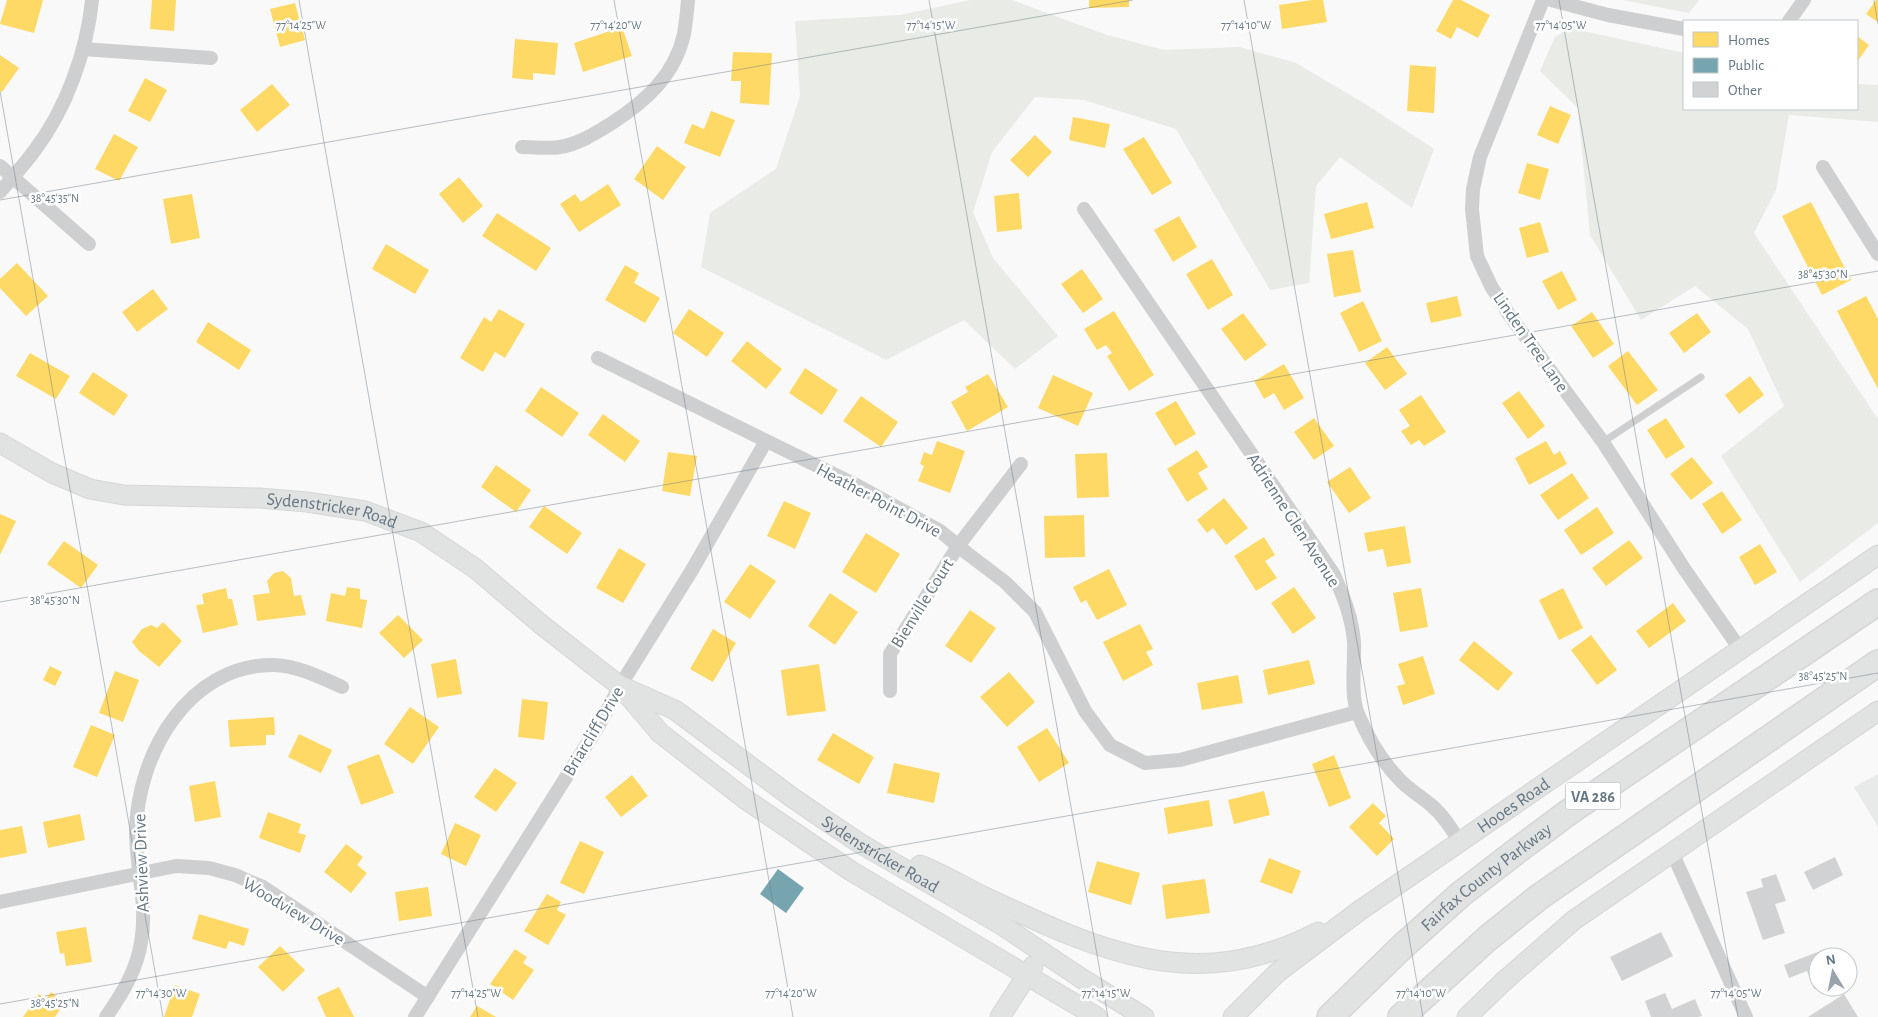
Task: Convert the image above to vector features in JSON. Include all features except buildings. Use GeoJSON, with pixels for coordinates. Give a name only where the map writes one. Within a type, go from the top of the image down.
{"type":"FeatureCollection","features":[{"type":"Feature","properties":{"kind":"highway","name":"Fairfax County Parkway"},"geometry":{"type":"LineString","coordinates":[[1330,1017],[1403,946],[1461,894],[1518,850],[1569,812],[1878,602]]}},
{"type":"Feature","properties":{"kind":"highway","name":"VA 286"},"geometry":{"type":"LineString","coordinates":[[1401,1017],[1488,938],[1539,897],[1878,663]]}},
{"type":"Feature","properties":{"kind":"main road","name":"Sydenstricker Road"},"geometry":{"type":"LineString","coordinates":[[0,443],[52,473],[90,489],[124,495],[259,498],[306,502],[365,511],[421,532],[476,569],[543,626],[620,686],[660,733],[745,799],[851,871],[1096,1017]]}},
{"type":"Feature","properties":{"kind":"main road","name":"Hooes Road"},"geometry":{"type":"LineString","coordinates":[[1233,1017],[1278,972],[1359,911],[1878,555]]}},
{"type":"Feature","properties":{"kind":"main road","name":"Sydenstricker Road"},"geometry":{"type":"LineString","coordinates":[[620,686],[674,710],[790,796],[861,844],[1000,924],[1144,1017]]}},
{"type":"Feature","properties":{"kind":"main road"},"geometry":{"type":"LineString","coordinates":[[1467,1017],[1502,982],[1574,920],[1878,711]]}},
{"type":"Feature","properties":{"kind":"main road"},"geometry":{"type":"LineString","coordinates":[[861,844],[926,867],[1010,909],[1105,948],[1139,958],[1168,963],[1216,963],[1260,955],[1306,938],[1359,911]]}},
{"type":"Feature","properties":{"kind":"main road"},"geometry":{"type":"LineString","coordinates":[[1000,1017],[1041,952]]}},
{"type":"Feature","properties":{"kind":"street"},"geometry":{"type":"LineString","coordinates":[[0,192],[36,149],[68,90],[84,49],[92,0]]}},
{"type":"Feature","properties":{"kind":"street"},"geometry":{"type":"LineString","coordinates":[[522,147],[560,147],[581,141],[633,109],[650,95],[662,82],[674,61],[684,34],[688,0]]}},
{"type":"Feature","properties":{"kind":"street","name":"Linden Tree Lane"},"geometry":{"type":"LineString","coordinates":[[1543,0],[1480,157],[1473,189],[1473,230],[1477,256],[1491,286],[1508,313],[1603,442],[1685,570],[1740,649]]}},
{"type":"Feature","properties":{"kind":"street"},"geometry":{"type":"LineString","coordinates":[[1550,0],[1594,12],[1683,29]]}},
{"type":"Feature","properties":{"kind":"street"},"geometry":{"type":"LineString","coordinates":[[1790,20],[1804,0]]}},
{"type":"Feature","properties":{"kind":"street"},"geometry":{"type":"LineString","coordinates":[[84,49],[211,58]]}},
{"type":"Feature","properties":{"kind":"street"},"geometry":{"type":"LineString","coordinates":[[0,166],[89,244]]}},
{"type":"Feature","properties":{"kind":"street"},"geometry":{"type":"LineString","coordinates":[[1823,167],[1878,254]]}},
{"type":"Feature","properties":{"kind":"street","name":"Adrienne Glen Avenue"},"geometry":{"type":"LineString","coordinates":[[1084,209],[1333,573],[1345,599],[1352,624],[1357,712],[1371,740],[1388,767],[1410,789],[1443,816],[1460,841]]}},
{"type":"Feature","properties":{"kind":"street","name":"Heather Point Drive"},"geometry":{"type":"LineString","coordinates":[[598,358],[856,485],[940,531],[1005,582],[1035,612],[1085,711],[1110,745],[1146,763],[1180,760],[1357,712]]}},
{"type":"Feature","properties":{"kind":"street","name":"Briarcliff Drive"},"geometry":{"type":"LineString","coordinates":[[415,1017],[599,725],[620,686],[692,570],[766,442]]}},
{"type":"Feature","properties":{"kind":"street","name":"Bienville Court"},"geometry":{"type":"LineString","coordinates":[[890,691],[890,654],[958,546],[1021,464]]}},
{"type":"Feature","properties":{"kind":"street","name":"Ashview Drive"},"geometry":{"type":"LineString","coordinates":[[106,1017],[122,993],[135,966],[141,943],[144,920],[136,832],[139,802],[145,778],[164,732],[185,703],[222,677],[242,669],[276,665],[304,670],[342,687]]}},
{"type":"Feature","properties":{"kind":"street"},"geometry":{"type":"LineString","coordinates":[[1672,852],[1746,1017]]}},
{"type":"Feature","properties":{"kind":"street","name":"Woodview Drive"},"geometry":{"type":"LineString","coordinates":[[0,902],[176,866],[208,868],[235,875],[262,887],[428,996]]}},
{"type":"Feature","properties":{"kind":"lane"},"geometry":{"type":"LineString","coordinates":[[1603,442],[1701,377]]}},
{"type":"Feature","properties":{"kind":"shaded area"},"geometry":{"type":"Polygon","coordinates":[[[970,0],[1012,0],[1107,35],[1164,50],[1240,47],[1296,63],[1367,105],[1434,149],[1412,208],[1340,157],[1316,186],[1309,283],[1270,290],[1176,129],[1084,100],[1035,97],[992,152],[973,212],[993,258],[1058,336],[1015,369],[964,320],[886,360],[701,267],[710,213],[776,169],[800,96],[795,21],[900,15],[970,0]]]}},
{"type":"Feature","properties":{"kind":"shaded area"},"geometry":{"type":"Polygon","coordinates":[[[1623,0],[1699,0],[1689,13],[1623,0]]]}},
{"type":"Feature","properties":{"kind":"shaded area"},"geometry":{"type":"Polygon","coordinates":[[[1569,28],[1683,53],[1683,110],[1858,110],[1858,84],[1878,85],[1878,122],[1789,115],[1776,190],[1754,233],[1878,419],[1878,523],[1800,582],[1721,456],[1784,406],[1748,329],[1695,286],[1641,320],[1590,235],[1578,108],[1540,71],[1555,37],[1569,28]]]}},
{"type":"Feature","properties":{"kind":"shaded area"},"geometry":{"type":"Polygon","coordinates":[[[1878,774],[1878,827],[1854,787],[1878,774]]]}}]}
